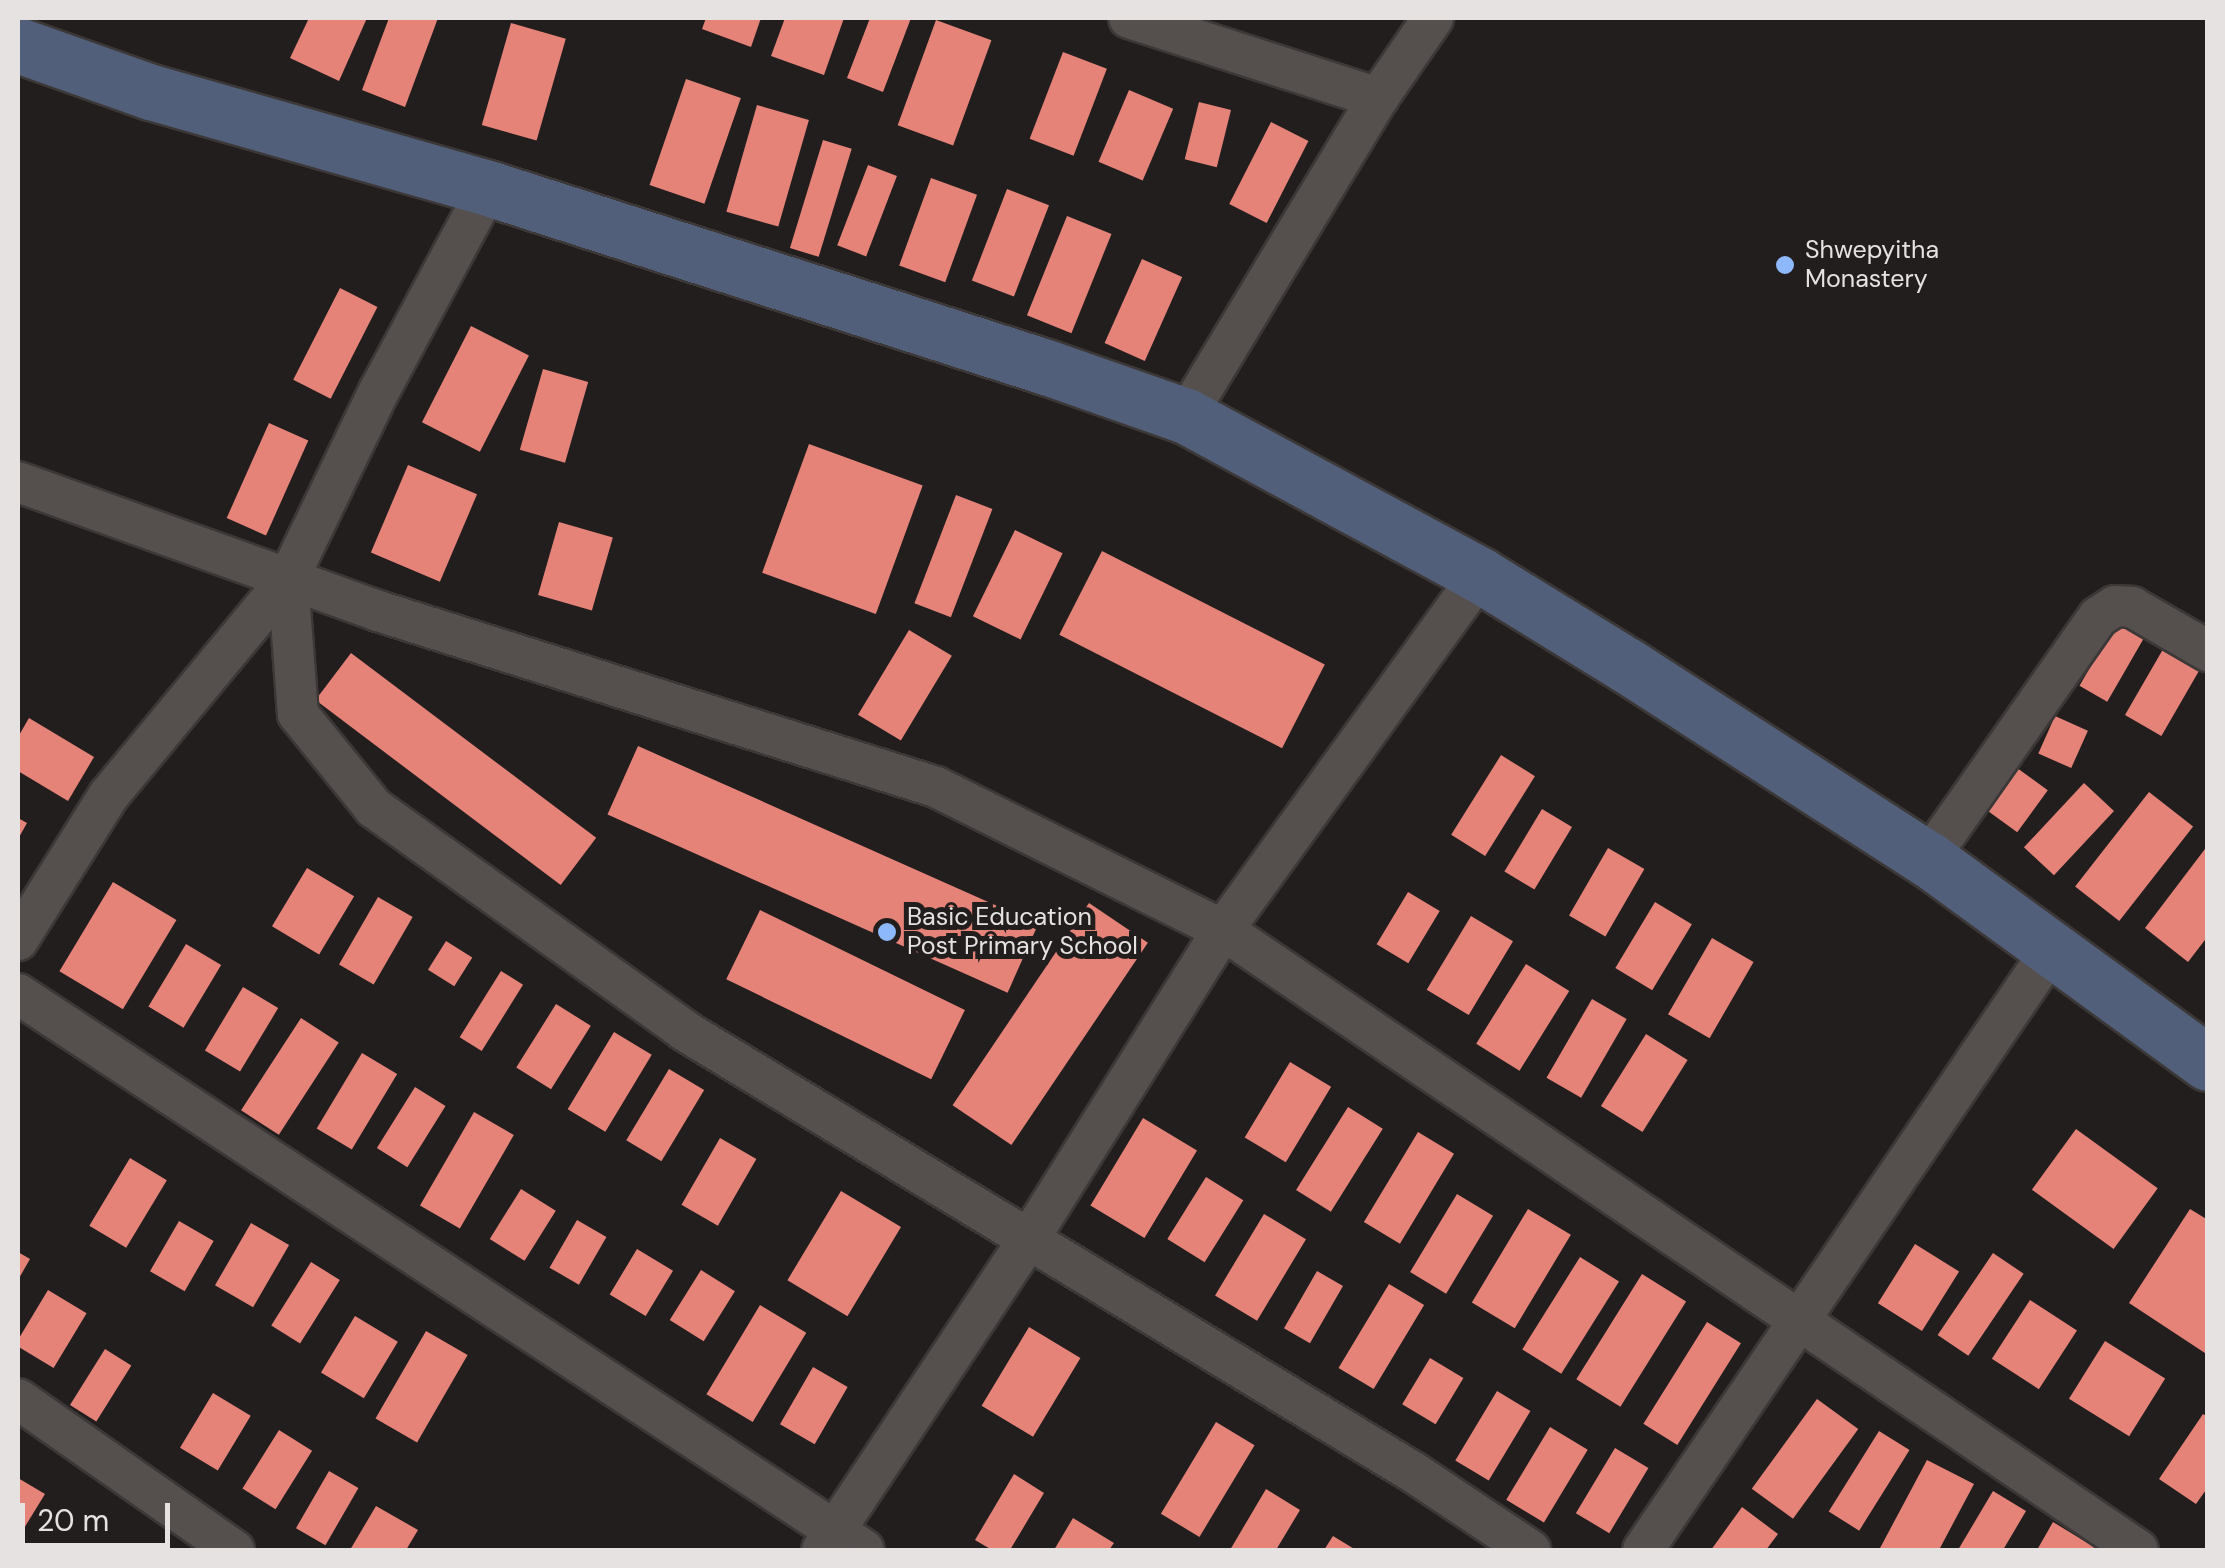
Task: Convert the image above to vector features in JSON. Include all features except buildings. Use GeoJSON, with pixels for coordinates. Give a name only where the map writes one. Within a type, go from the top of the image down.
{"type":"FeatureCollection","features":[{"type":"Feature","properties":{"kind":"street"},"geometry":{"type":"LineString","coordinates":[[1129,18],[1378,98]]}},
{"type":"Feature","properties":{"kind":"street"},"geometry":{"type":"LineString","coordinates":[[1186,416],[1378,98],[1434,18]]}},
{"type":"Feature","properties":{"kind":"street"},"geometry":{"type":"LineString","coordinates":[[18,45],[151,92],[488,188],[1046,367],[1186,416],[1480,574],[1928,860],[2208,1063]]}},
{"type":"Feature","properties":{"kind":"street"},"geometry":{"type":"LineString","coordinates":[[18,940],[109,795],[288,579],[379,391],[488,188]]}},
{"type":"Feature","properties":{"kind":"street"},"geometry":{"type":"LineString","coordinates":[[18,482],[288,579],[936,788],[1222,930],[2138,1550]]}},
{"type":"Feature","properties":{"kind":"street"},"geometry":{"type":"LineString","coordinates":[[18,994],[840,1544],[1222,930],[1480,574]]}},
{"type":"Feature","properties":{"kind":"street"},"geometry":{"type":"LineString","coordinates":[[288,579],[298,714],[374,808],[685,1031],[1413,1472],[1530,1550]]}},
{"type":"Feature","properties":{"kind":"street"},"geometry":{"type":"LineString","coordinates":[[1928,860],[2098,618],[2115,606],[2132,607],[2208,652]]}},
{"type":"Feature","properties":{"kind":"street"},"geometry":{"type":"LineString","coordinates":[[1643,1550],[2052,949]]}},
{"type":"Feature","properties":{"kind":"street"},"geometry":{"type":"LineString","coordinates":[[18,1399],[234,1550]]}},
{"type":"Feature","properties":{"kind":"place","name":"Shwepyitha Monastery"},"geometry":{"type":"Point","coordinates":[1785,265]}},
{"type":"Feature","properties":{"kind":"place","name":"Basic Education Post Primary School"},"geometry":{"type":"Point","coordinates":[887,932]}}]}
